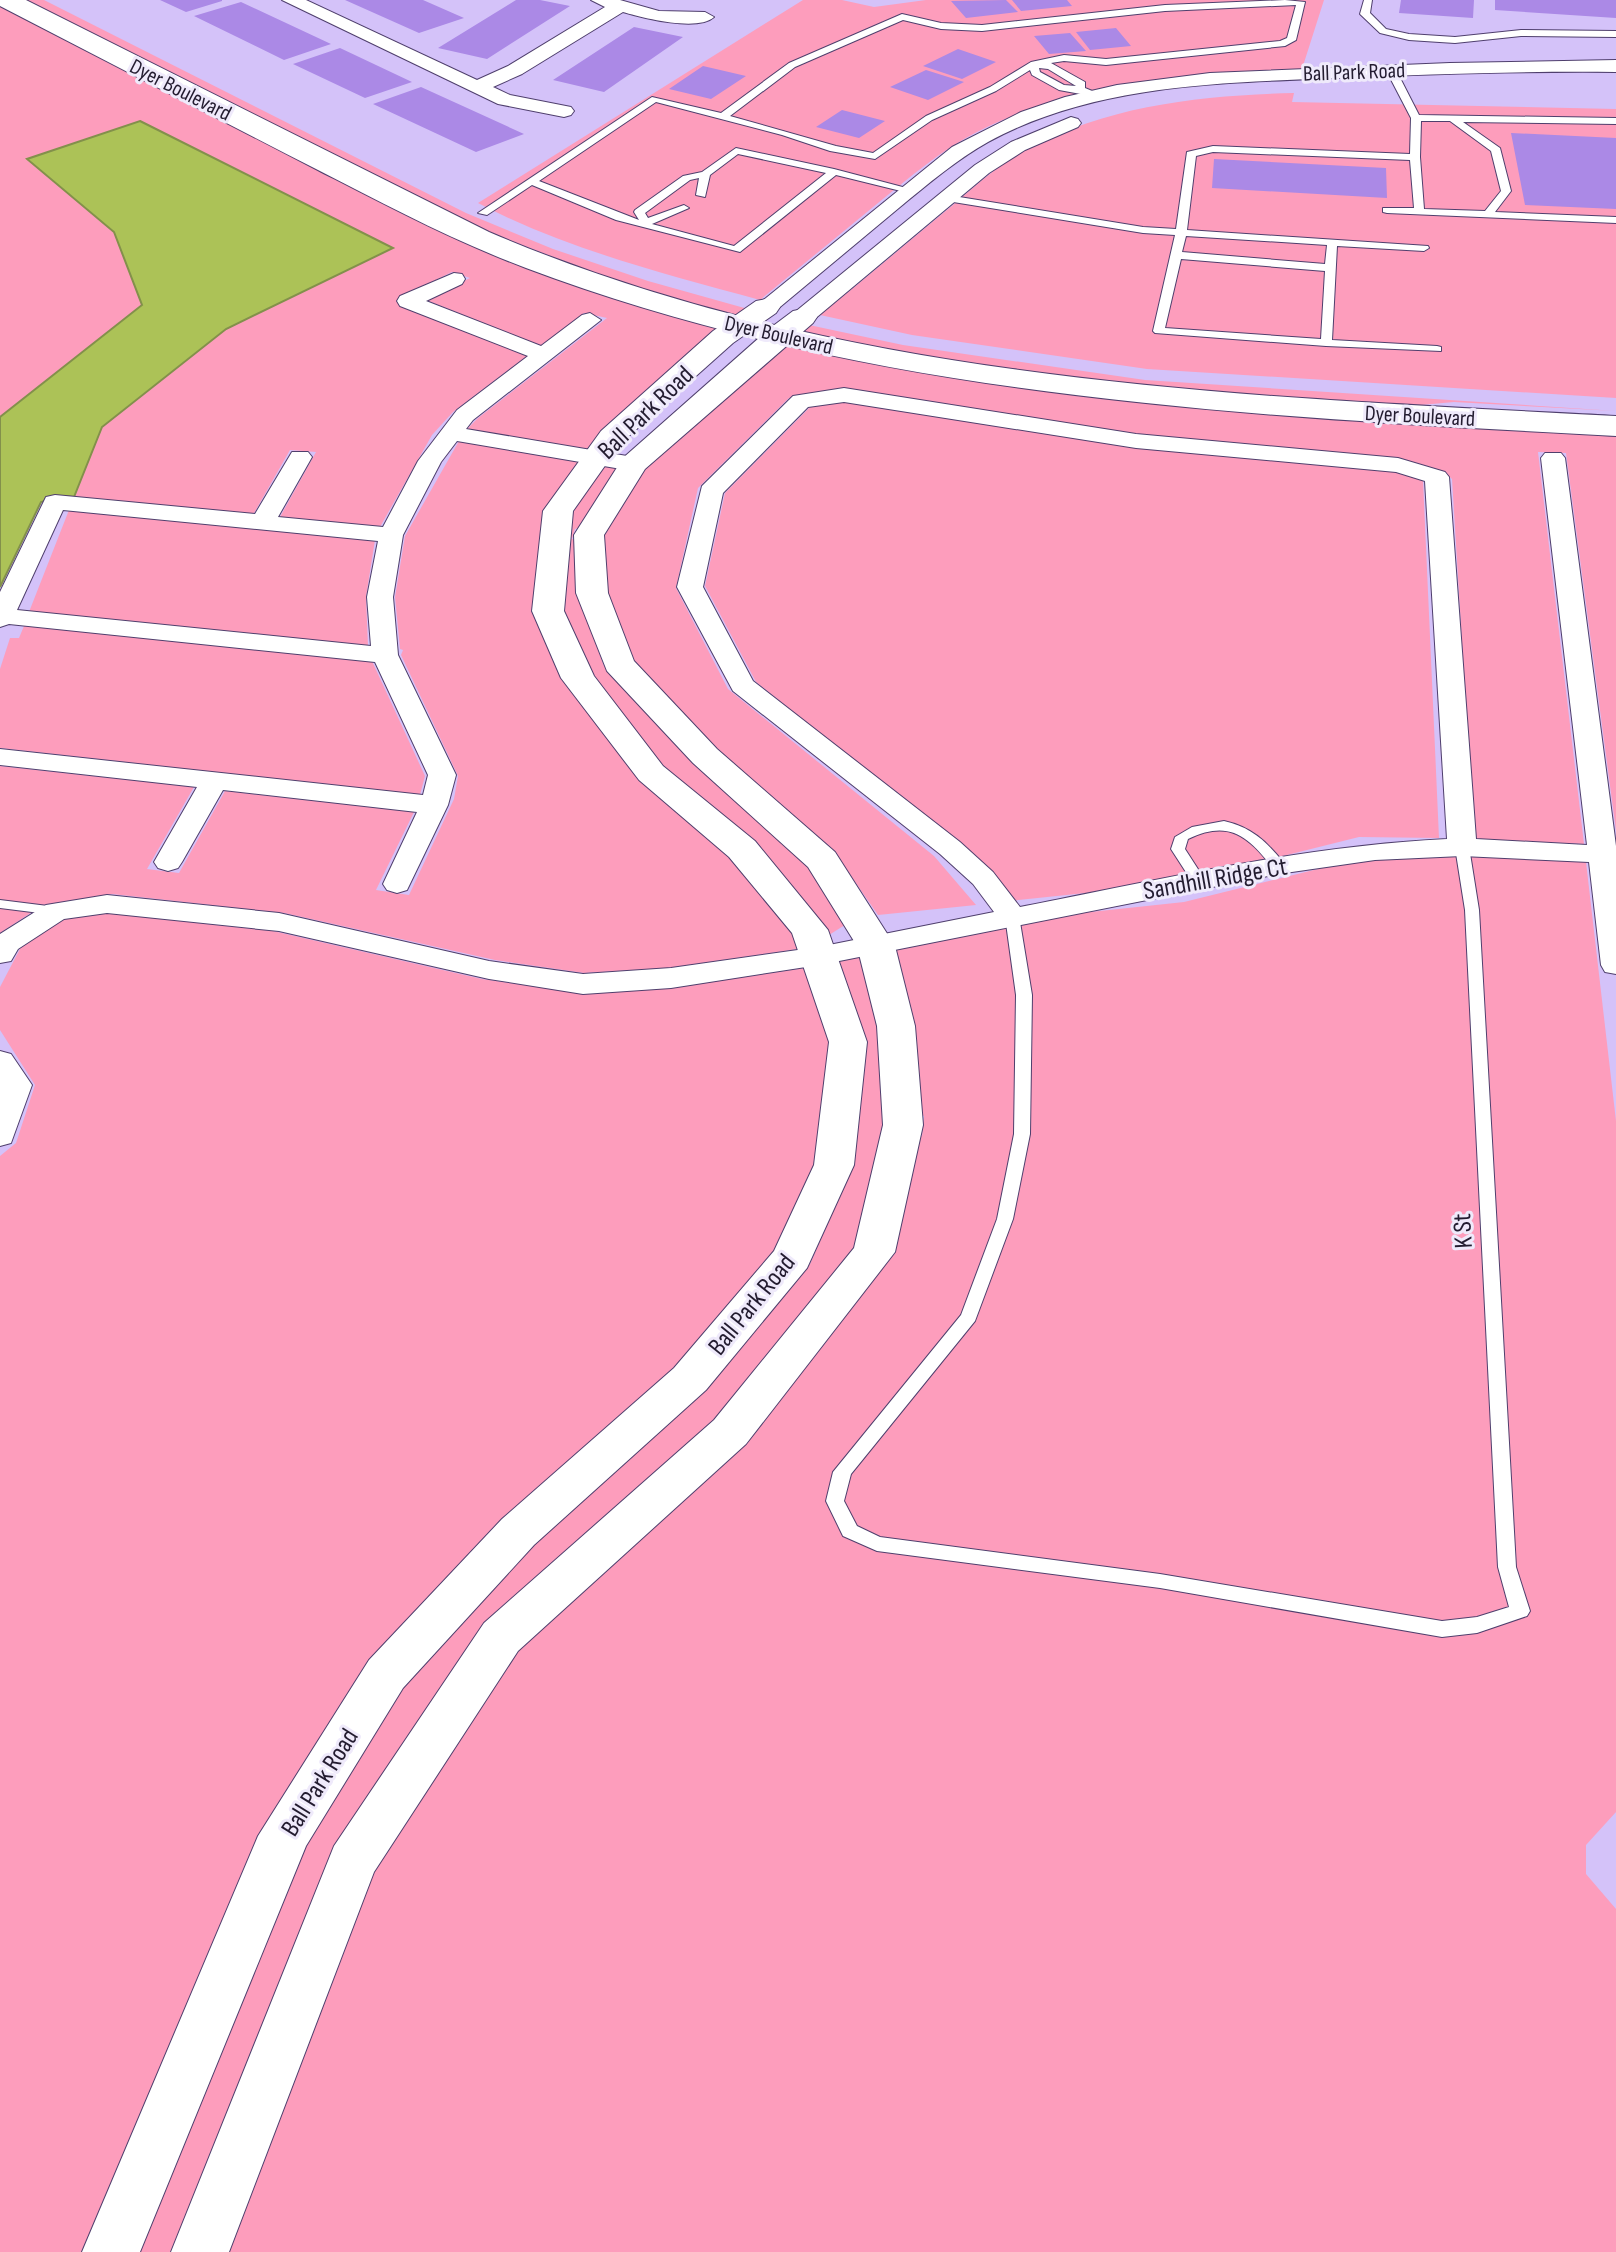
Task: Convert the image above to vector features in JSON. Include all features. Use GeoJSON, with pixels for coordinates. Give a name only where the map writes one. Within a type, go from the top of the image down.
{"type":"FeatureCollection","features":[{"type":"Feature","properties":{"kind":"main road","name":"Dyer Boulevard"},"geometry":{"type":"LineString","coordinates":[[7,0],[438,220],[537,262],[740,326],[783,320],[1145,374],[1616,403]]}},
{"type":"Feature","properties":{"kind":"main road","name":"Dyer Boulevard"},"geometry":{"type":"LineString","coordinates":[[57,0],[483,213],[561,245],[920,366],[1157,397],[1616,426]]}},
{"type":"Feature","properties":{"kind":"main road"},"geometry":{"type":"LineString","coordinates":[[1391,414],[1455,408],[1616,416]]}},
{"type":"Feature","properties":{"kind":"street"},"geometry":{"type":"LineString","coordinates":[[291,0],[517,104],[564,111]]}},
{"type":"Feature","properties":{"kind":"street"},"geometry":{"type":"LineString","coordinates":[[477,87],[515,70],[609,4],[658,16],[705,17]]}},
{"type":"Feature","properties":{"kind":"street","name":"Ball Park Road"},"geometry":{"type":"LineString","coordinates":[[783,320],[982,169],[1018,146],[1065,125],[1116,109],[1219,93],[1396,78],[1487,65],[1616,66]]}},
{"type":"Feature","properties":{"kind":"street","name":"Ball Park Road"},"geometry":{"type":"LineString","coordinates":[[200,2252],[352,1862],[501,1637],[730,1432],[874,1252],[903,1125],[896,1026],[876,946],[822,860],[705,756],[619,664],[592,593],[589,535],[633,464],[783,320],[909,190],[944,161],[984,136],[1087,92],[1209,77],[1616,81]]}},
{"type":"Feature","properties":{"kind":"street"},"geometry":{"type":"LineString","coordinates":[[1087,92],[1116,109]]}},
{"type":"Feature","properties":{"kind":"street"},"geometry":{"type":"LineString","coordinates":[[909,190],[947,198]]}},
{"type":"Feature","properties":{"kind":"street"},"geometry":{"type":"LineString","coordinates":[[454,279],[408,301],[544,355]]}},
{"type":"Feature","properties":{"kind":"street"},"geometry":{"type":"LineString","coordinates":[[397,884],[434,805],[442,775],[385,655],[380,597],[391,535],[430,461],[465,415],[590,320]]}},
{"type":"Feature","properties":{"kind":"street","name":"Ball Park Road"},"geometry":{"type":"LineString","coordinates":[[111,2252],[284,1836],[386,1674],[518,1532],[690,1379],[792,1258],[834,1165],[848,1042],[810,930],[742,849],[651,773],[578,678],[548,611],[558,511],[611,437],[723,337],[740,326]]}},
{"type":"Feature","properties":{"kind":"street"},"geometry":{"type":"LineString","coordinates":[[1012,916],[983,878],[950,848],[742,685],[690,587],[711,491],[801,401],[844,395],[1136,441],[1398,465],[1437,477],[1462,847]]}},
{"type":"Feature","properties":{"kind":"street"},"geometry":{"type":"LineString","coordinates":[[450,433],[633,464]]}},
{"type":"Feature","properties":{"kind":"street"},"geometry":{"type":"LineString","coordinates":[[262,523],[300,457]]}},
{"type":"Feature","properties":{"kind":"street"},"geometry":{"type":"LineString","coordinates":[[1553,458],[1609,855],[1616,965]]}},
{"type":"Feature","properties":{"kind":"street"},"geometry":{"type":"LineString","coordinates":[[385,655],[0,618],[55,502],[391,535]]}},
{"type":"Feature","properties":{"kind":"street"},"geometry":{"type":"LineString","coordinates":[[0,757],[434,805]]}},
{"type":"Feature","properties":{"kind":"street"},"geometry":{"type":"LineString","coordinates":[[168,862],[214,781]]}},
{"type":"Feature","properties":{"kind":"street","name":"Sandhill Ridge Ct"},"geometry":{"type":"LineString","coordinates":[[56,911],[107,904],[279,922],[489,970],[583,984],[671,978],[819,956],[1198,880],[1375,851],[1462,847],[1609,855]]}},
{"type":"Feature","properties":{"kind":"street"},"geometry":{"type":"LineString","coordinates":[[0,954],[6,943],[56,911]]}},
{"type":"Feature","properties":{"kind":"street"},"geometry":{"type":"LineString","coordinates":[[0,1061],[16,1085],[0,1135]]}},
{"type":"Feature","properties":{"kind":"lane"},"geometry":{"type":"LineString","coordinates":[[1368,0],[1365,14],[1383,31],[1409,37],[1455,40],[1521,33],[1616,34]]}},
{"type":"Feature","properties":{"kind":"lane"},"geometry":{"type":"LineString","coordinates":[[723,116],[792,65],[902,17],[941,26],[982,28],[1165,8],[1301,2],[1291,40],[1282,44],[1106,62],[1064,58],[1034,64],[993,89],[929,118],[848,175]]}},
{"type":"Feature","properties":{"kind":"lane"},"geometry":{"type":"LineString","coordinates":[[1034,64],[1035,73],[1062,88],[1087,92]]}},
{"type":"Feature","properties":{"kind":"lane"},"geometry":{"type":"LineString","coordinates":[[1396,78],[1416,118],[1419,211]]}},
{"type":"Feature","properties":{"kind":"lane"},"geometry":{"type":"LineString","coordinates":[[483,213],[655,99],[834,149],[875,156]]}},
{"type":"Feature","properties":{"kind":"lane"},"geometry":{"type":"LineString","coordinates":[[1416,118],[1616,121]]}},
{"type":"Feature","properties":{"kind":"lane"},"geometry":{"type":"LineString","coordinates":[[1451,119],[1496,150],[1506,191],[1488,214]]}},
{"type":"Feature","properties":{"kind":"lane"},"geometry":{"type":"LineString","coordinates":[[1415,157],[1213,149],[1191,154],[1181,233],[1159,331],[1437,349]]}},
{"type":"Feature","properties":{"kind":"lane"},"geometry":{"type":"LineString","coordinates":[[693,193],[705,174],[736,151],[909,190]]}},
{"type":"Feature","properties":{"kind":"lane"},"geometry":{"type":"LineString","coordinates":[[533,182],[736,250],[834,172]]}},
{"type":"Feature","properties":{"kind":"lane"},"geometry":{"type":"LineString","coordinates":[[642,219],[687,178],[705,174]]}},
{"type":"Feature","properties":{"kind":"lane"},"geometry":{"type":"LineString","coordinates":[[947,198],[1143,230],[1424,248]]}},
{"type":"Feature","properties":{"kind":"lane"},"geometry":{"type":"LineString","coordinates":[[642,219],[677,206]]}},
{"type":"Feature","properties":{"kind":"lane"},"geometry":{"type":"LineString","coordinates":[[1387,210],[1616,220]]}},
{"type":"Feature","properties":{"kind":"lane"},"geometry":{"type":"LineString","coordinates":[[1326,343],[1332,242]]}},
{"type":"Feature","properties":{"kind":"lane"},"geometry":{"type":"LineString","coordinates":[[1176,255],[1331,268]]}},
{"type":"Feature","properties":{"kind":"lane"},"geometry":{"type":"LineString","coordinates":[[1198,880],[1178,849],[1182,837],[1196,828],[1220,825],[1241,828],[1260,841],[1278,865]]}},
{"type":"Feature","properties":{"kind":"lane","name":"K St"},"geometry":{"type":"LineString","coordinates":[[1012,916],[1024,995],[1022,1134],[1005,1219],[969,1317],[842,1472],[835,1501],[850,1531],[877,1544],[1160,1581],[1442,1629],[1477,1625],[1520,1611],[1507,1567],[1472,910],[1462,847]]}},
{"type":"Feature","properties":{"kind":"lane"},"geometry":{"type":"LineString","coordinates":[[0,904],[56,911]]}},
{"type":"Feature","properties":{"kind":"shaded area"},"geometry":{"type":"Polygon","coordinates":[[[21,0],[44,0],[466,213],[553,249],[648,281],[748,309],[736,318],[640,290],[448,217],[21,0]]]}},
{"type":"Feature","properties":{"kind":"shaded area"},"geometry":{"type":"Polygon","coordinates":[[[803,0],[842,0],[874,7],[926,0],[1324,0],[1302,69],[1218,73],[1135,82],[1055,101],[1015,115],[977,132],[938,156],[760,300],[581,247],[478,203],[803,0]]]}},
{"type":"Feature","properties":{"kind":"shaded area"},"geometry":{"type":"Polygon","coordinates":[[[0,3],[429,224],[722,327],[588,450],[467,429],[607,318],[584,313],[541,346],[426,300],[470,278],[452,272],[399,298],[399,305],[527,356],[453,412],[432,435],[380,527],[280,517],[316,452],[290,450],[253,515],[74,497],[101,427],[226,329],[392,248],[140,121],[28,159],[114,232],[143,306],[0,417],[0,3]]]}},
{"type":"Feature","properties":{"kind":"shaded area"},"geometry":{"type":"Polygon","coordinates":[[[1294,93],[1292,102],[1616,109],[1616,398],[1147,369],[912,335],[820,315],[994,170],[1060,133],[1158,105],[1226,96],[1294,93]]]}},
{"type":"Feature","properties":{"kind":"shaded area"},"geometry":{"type":"Polygon","coordinates":[[[140,121],[393,248],[226,329],[102,427],[74,497],[60,496],[41,502],[0,587],[0,417],[142,305],[114,232],[27,159],[140,121]]]}},
{"type":"Feature","properties":{"kind":"shaded area"},"geometry":{"type":"Polygon","coordinates":[[[809,325],[903,345],[1145,380],[1616,411],[1454,402],[1388,408],[1032,377],[797,333],[809,325]]]}},
{"type":"Feature","properties":{"kind":"shaded area"},"geometry":{"type":"Polygon","coordinates":[[[785,342],[914,371],[1616,432],[1616,831],[1566,453],[1538,452],[1584,844],[1474,839],[1452,479],[1444,472],[1139,436],[839,390],[789,398],[698,488],[676,588],[728,689],[934,856],[976,905],[878,915],[837,856],[719,752],[634,662],[607,592],[604,536],[646,466],[785,342]]]}},
{"type":"Feature","properties":{"kind":"shaded area"},"geometry":{"type":"Polygon","coordinates":[[[844,401],[1394,471],[1423,480],[1439,838],[1359,837],[1172,884],[1010,901],[962,847],[756,682],[705,586],[725,493],[811,406],[844,401]]]}},
{"type":"Feature","properties":{"kind":"shaded area"},"geometry":{"type":"Polygon","coordinates":[[[459,441],[579,462],[543,511],[563,681],[636,776],[727,854],[793,933],[798,949],[668,968],[584,973],[495,960],[284,913],[112,894],[43,905],[0,933],[0,766],[194,787],[147,869],[179,873],[225,791],[414,812],[376,890],[409,895],[454,799],[458,776],[401,655],[403,650],[400,649],[395,597],[405,536],[459,441]]]}},
{"type":"Feature","properties":{"kind":"shaded area"},"geometry":{"type":"Polygon","coordinates":[[[605,466],[616,468],[575,529],[572,539],[575,540],[577,594],[604,666],[691,760],[807,864],[848,923],[829,935],[825,926],[757,846],[665,769],[592,676],[563,610],[572,512],[605,466]]]}},
{"type":"Feature","properties":{"kind":"shaded area"},"geometry":{"type":"Polygon","coordinates":[[[69,510],[375,540],[366,597],[368,646],[29,612],[69,510]]]}},
{"type":"Feature","properties":{"kind":"shaded area"},"geometry":{"type":"Polygon","coordinates":[[[24,626],[372,661],[425,776],[420,795],[0,748],[0,669],[10,638],[19,638],[24,626]]]}},
{"type":"Feature","properties":{"kind":"shaded area"},"geometry":{"type":"Polygon","coordinates":[[[1375,855],[1586,862],[1616,1121],[1616,1812],[1586,1845],[1586,1874],[1616,1909],[1616,2252],[229,2252],[375,1868],[520,1645],[746,1441],[894,1254],[924,1116],[921,1115],[887,934],[1184,902],[1375,855]]]}},
{"type":"Feature","properties":{"kind":"shaded area"},"geometry":{"type":"Polygon","coordinates":[[[105,913],[273,931],[482,979],[579,993],[676,987],[805,968],[830,1042],[815,1163],[773,1253],[673,1372],[365,1668],[84,2252],[0,2252],[0,1156],[16,1143],[35,1085],[0,1030],[0,987],[21,947],[64,919],[105,913]]]}},
{"type":"Feature","properties":{"kind":"shaded area"},"geometry":{"type":"Polygon","coordinates":[[[857,948],[878,1027],[884,1123],[855,1248],[711,1424],[481,1630],[329,1858],[197,2186],[174,2252],[140,2252],[307,1841],[406,1682],[536,1541],[709,1386],[810,1264],[853,1166],[866,1043],[838,959],[857,948]]]}},
{"type":"Feature","properties":{"kind":"building"},"geometry":{"type":"Polygon","coordinates":[[[160,0],[222,0],[222,1],[186,12],[160,0]]]}},
{"type":"Feature","properties":{"kind":"building"},"geometry":{"type":"Polygon","coordinates":[[[345,0],[423,0],[464,18],[419,33],[345,0]]]}},
{"type":"Feature","properties":{"kind":"building"},"geometry":{"type":"Polygon","coordinates":[[[516,0],[540,0],[570,6],[487,59],[438,48],[516,0]]]}},
{"type":"Feature","properties":{"kind":"building"},"geometry":{"type":"Polygon","coordinates":[[[1006,0],[1018,12],[966,18],[951,1],[1006,0]]]}},
{"type":"Feature","properties":{"kind":"building"},"geometry":{"type":"Polygon","coordinates":[[[1012,0],[1067,0],[1072,6],[1021,11],[1012,0]]]}},
{"type":"Feature","properties":{"kind":"building"},"geometry":{"type":"Polygon","coordinates":[[[1401,0],[1474,0],[1473,18],[1399,13],[1401,0]]]}},
{"type":"Feature","properties":{"kind":"building"},"geometry":{"type":"Polygon","coordinates":[[[1495,0],[1616,0],[1616,18],[1495,10],[1495,0]]]}},
{"type":"Feature","properties":{"kind":"building"},"geometry":{"type":"Polygon","coordinates":[[[241,2],[331,44],[284,60],[194,16],[241,2]]]}},
{"type":"Feature","properties":{"kind":"building"},"geometry":{"type":"Polygon","coordinates":[[[634,27],[683,37],[604,92],[553,80],[634,27]]]}},
{"type":"Feature","properties":{"kind":"building"},"geometry":{"type":"Polygon","coordinates":[[[1116,28],[1131,46],[1090,50],[1076,32],[1116,28]]]}},
{"type":"Feature","properties":{"kind":"building"},"geometry":{"type":"Polygon","coordinates":[[[1070,33],[1086,51],[1049,54],[1034,36],[1070,33]]]}},
{"type":"Feature","properties":{"kind":"building"},"geometry":{"type":"Polygon","coordinates":[[[340,48],[412,82],[365,98],[293,64],[340,48]]]}},
{"type":"Feature","properties":{"kind":"building"},"geometry":{"type":"Polygon","coordinates":[[[958,49],[996,62],[962,79],[923,66],[958,49]]]}},
{"type":"Feature","properties":{"kind":"building"},"geometry":{"type":"Polygon","coordinates":[[[703,66],[746,76],[711,99],[669,89],[703,66]]]}},
{"type":"Feature","properties":{"kind":"building"},"geometry":{"type":"Polygon","coordinates":[[[926,70],[964,82],[928,100],[890,87],[926,70]]]}},
{"type":"Feature","properties":{"kind":"building"},"geometry":{"type":"Polygon","coordinates":[[[421,87],[524,134],[476,152],[373,104],[421,87]]]}},
{"type":"Feature","properties":{"kind":"building"},"geometry":{"type":"Polygon","coordinates":[[[842,110],[885,121],[859,138],[816,127],[842,110]]]}},
{"type":"Feature","properties":{"kind":"building"},"geometry":{"type":"Polygon","coordinates":[[[1511,133],[1616,138],[1616,209],[1525,205],[1511,133]]]}},
{"type":"Feature","properties":{"kind":"building"},"geometry":{"type":"Polygon","coordinates":[[[1214,159],[1386,168],[1387,198],[1212,188],[1214,159]]]}}]}
